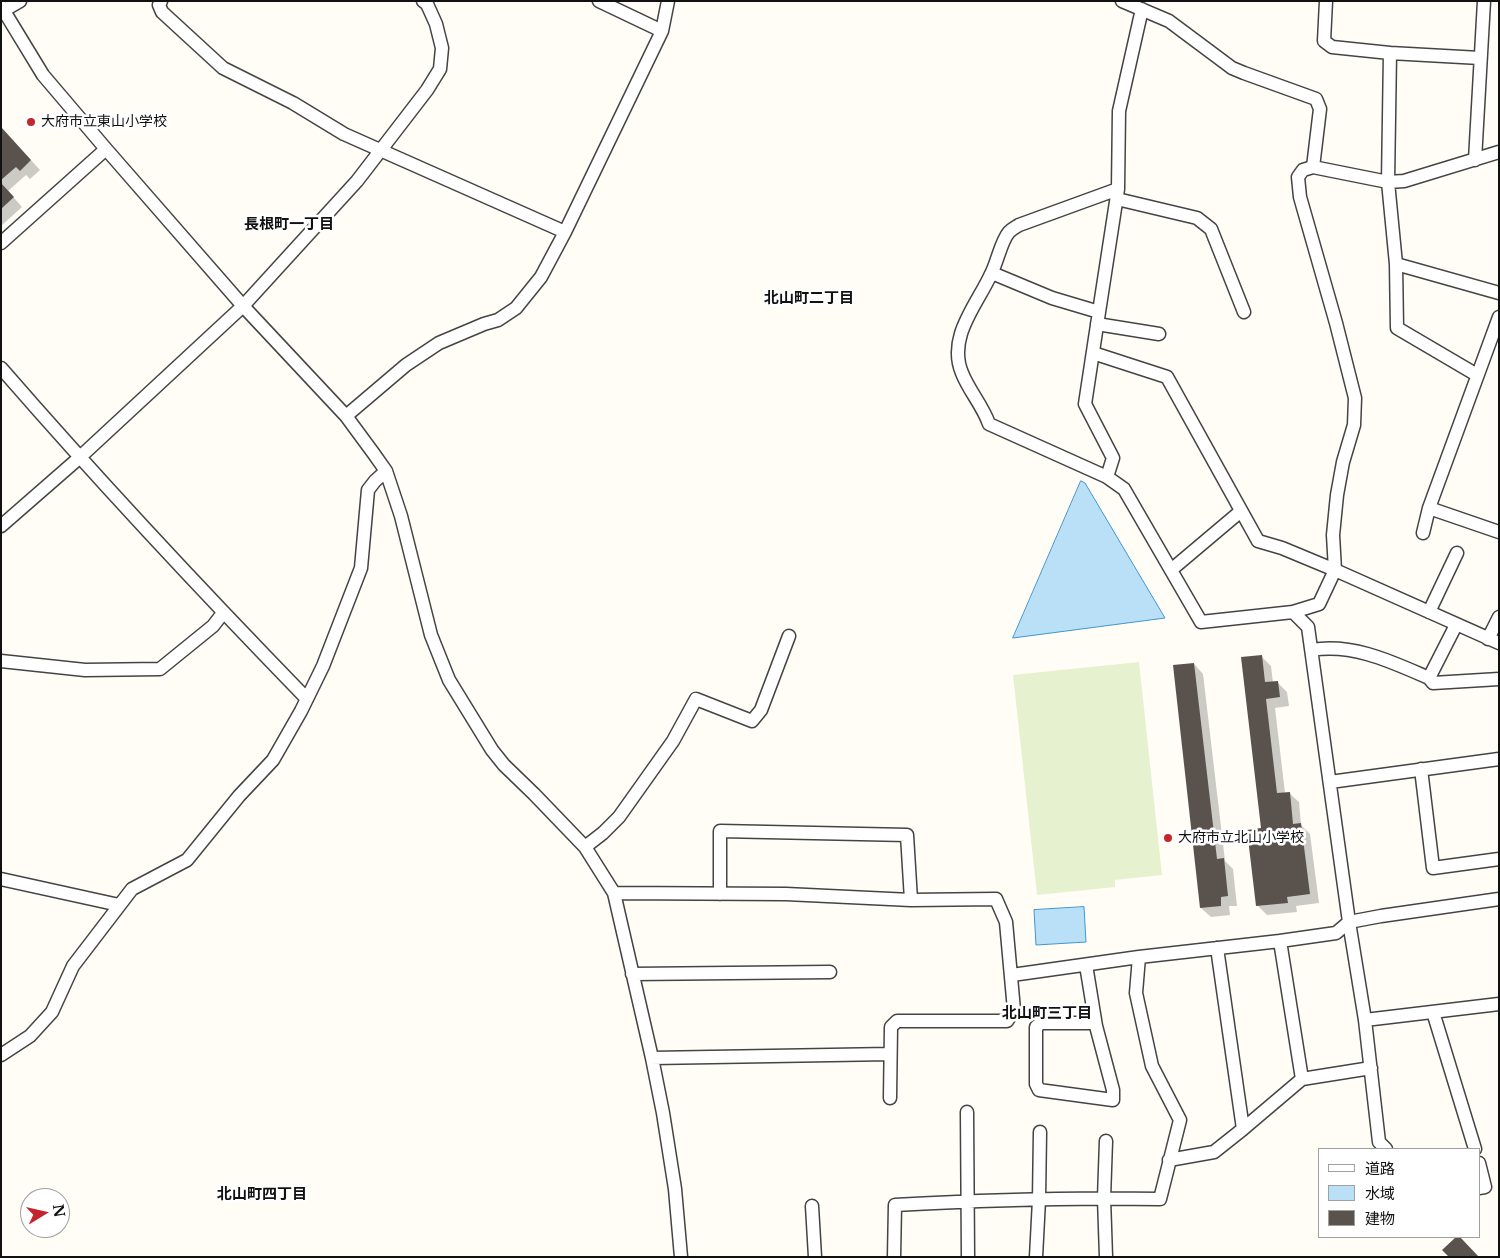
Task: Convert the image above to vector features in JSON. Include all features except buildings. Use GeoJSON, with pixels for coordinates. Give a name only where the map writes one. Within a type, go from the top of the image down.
{"type":"FeatureCollection","features":[{"type":"Feature","properties":{"kind":"street"},"geometry":{"type":"LineString","coordinates":[[20,1],[2,10],[43,75],[243,306],[346,416],[386,471],[401,516],[431,635],[449,680],[482,735],[504,765],[585,847],[614,892],[663,1113],[675,1189],[681,1257]]}},
{"type":"Feature","properties":{"kind":"street"},"geometry":{"type":"LineString","coordinates":[[161,1],[159,5],[162,12],[223,68],[292,103],[344,134],[565,232]]}},
{"type":"Feature","properties":{"kind":"street"},"geometry":{"type":"LineString","coordinates":[[1,526],[79,458],[243,306],[357,181],[427,90],[440,69],[442,48],[436,24],[427,4],[423,1]]}},
{"type":"Feature","properties":{"kind":"street"},"geometry":{"type":"LineString","coordinates":[[599,1],[662,31]]}},
{"type":"Feature","properties":{"kind":"street"},"geometry":{"type":"LineString","coordinates":[[346,416],[406,365],[439,343],[498,320],[516,308],[541,277],[565,232],[662,31],[668,1]]}},
{"type":"Feature","properties":{"kind":"street"},"geometry":{"type":"LineString","coordinates":[[1122,1],[1169,21],[1232,68],[1316,99],[1320,109],[1313,166]]}},
{"type":"Feature","properties":{"kind":"street"},"geometry":{"type":"LineString","coordinates":[[1326,1],[1324,41],[1332,47],[1390,53],[1480,58]]}},
{"type":"Feature","properties":{"kind":"street"},"geometry":{"type":"LineString","coordinates":[[1474,160],[1484,1]]}},
{"type":"Feature","properties":{"kind":"street"},"geometry":{"type":"LineString","coordinates":[[1107,477],[1113,458],[1085,404],[1118,194],[1119,110],[1142,9]]}},
{"type":"Feature","properties":{"kind":"street"},"geometry":{"type":"LineString","coordinates":[[1390,53],[1388,182],[1396,264],[1397,328],[1477,375]]}},
{"type":"Feature","properties":{"kind":"street"},"geometry":{"type":"LineString","coordinates":[[1,243],[106,149]]}},
{"type":"Feature","properties":{"kind":"street"},"geometry":{"type":"LineString","coordinates":[[1244,312],[1211,229],[1197,218],[1118,194],[1027,222],[1010,232],[996,258],[992,273],[962,328],[958,348],[961,372],[974,397],[985,412],[989,424],[1107,477],[1124,490],[1201,622],[1293,612],[1319,604],[1335,570],[1333,535],[1337,495],[1343,462],[1354,425],[1355,398],[1300,197],[1298,177],[1302,170],[1313,166],[1388,182],[1404,181],[1499,152]]}},
{"type":"Feature","properties":{"kind":"street"},"geometry":{"type":"LineString","coordinates":[[1396,264],[1499,292]]}},
{"type":"Feature","properties":{"kind":"street"},"geometry":{"type":"LineString","coordinates":[[992,273],[1098,318],[1158,334]]}},
{"type":"Feature","properties":{"kind":"street"},"geometry":{"type":"LineString","coordinates":[[1423,532],[1429,508],[1499,317]]}},
{"type":"Feature","properties":{"kind":"street"},"geometry":{"type":"LineString","coordinates":[[1092,353],[1167,377],[1258,541],[1282,548],[1335,570],[1494,641],[1499,617]]}},
{"type":"Feature","properties":{"kind":"street"},"geometry":{"type":"LineString","coordinates":[[1,368],[79,458],[307,700]]}},
{"type":"Feature","properties":{"kind":"street"},"geometry":{"type":"LineString","coordinates":[[1,1055],[30,1036],[52,1012],[73,966],[132,889],[188,860],[239,796],[273,760],[307,700],[323,666],[361,568],[368,490],[386,471]]}},
{"type":"Feature","properties":{"kind":"street"},"geometry":{"type":"LineString","coordinates":[[1429,508],[1499,532]]}},
{"type":"Feature","properties":{"kind":"street"},"geometry":{"type":"LineString","coordinates":[[1171,570],[1241,511]]}},
{"type":"Feature","properties":{"kind":"street"},"geometry":{"type":"LineString","coordinates":[[1429,612],[1457,553]]}},
{"type":"Feature","properties":{"kind":"street"},"geometry":{"type":"LineString","coordinates":[[1293,612],[1308,626],[1349,922],[1365,1020],[1379,1142],[1385,1148]]}},
{"type":"Feature","properties":{"kind":"street"},"geometry":{"type":"LineString","coordinates":[[1,661],[85,670],[160,669],[213,626],[223,613]]}},
{"type":"Feature","properties":{"kind":"street"},"geometry":{"type":"LineString","coordinates":[[1429,678],[1456,625]]}},
{"type":"Feature","properties":{"kind":"street"},"geometry":{"type":"LineString","coordinates":[[585,847],[620,817],[673,741],[696,699],[752,721],[761,710],[789,636]]}},
{"type":"Feature","properties":{"kind":"street"},"geometry":{"type":"LineString","coordinates":[[1312,650],[1326,648],[1364,653],[1389,660],[1429,678],[1433,683],[1499,679]]}},
{"type":"Feature","properties":{"kind":"street"},"geometry":{"type":"LineString","coordinates":[[1330,782],[1499,759]]}},
{"type":"Feature","properties":{"kind":"street"},"geometry":{"type":"LineString","coordinates":[[1421,769],[1433,868],[1499,859]]}},
{"type":"Feature","properties":{"kind":"street"},"geometry":{"type":"LineString","coordinates":[[720,894],[720,831],[907,835],[911,900]]}},
{"type":"Feature","properties":{"kind":"street"},"geometry":{"type":"LineString","coordinates":[[1,879],[119,905]]}},
{"type":"Feature","properties":{"kind":"street"},"geometry":{"type":"LineString","coordinates":[[614,892],[786,894],[911,900],[996,899],[1006,922],[1014,1010],[1007,1021],[897,1021],[891,1027],[890,1098]]}},
{"type":"Feature","properties":{"kind":"street"},"geometry":{"type":"LineString","coordinates":[[1012,975],[1138,957],[1336,933],[1349,922],[1499,899]]}},
{"type":"Feature","properties":{"kind":"street"},"geometry":{"type":"LineString","coordinates":[[1280,941],[1302,1079]]}},
{"type":"Feature","properties":{"kind":"street"},"geometry":{"type":"LineString","coordinates":[[1217,948],[1243,1129]]}},
{"type":"Feature","properties":{"kind":"street"},"geometry":{"type":"LineString","coordinates":[[894,1257],[895,1205],[968,1201],[1104,1198],[1160,1199],[1180,1120],[1152,1066],[1136,993],[1138,957]]}},
{"type":"Feature","properties":{"kind":"street"},"geometry":{"type":"LineString","coordinates":[[1086,964],[1095,1023],[1113,1090],[1113,1100],[1039,1090],[1036,1084],[1036,1027],[1041,1024],[1095,1023]]}},
{"type":"Feature","properties":{"kind":"street"},"geometry":{"type":"LineString","coordinates":[[632,974],[830,972]]}},
{"type":"Feature","properties":{"kind":"street"},"geometry":{"type":"LineString","coordinates":[[1365,1020],[1499,1004]]}},
{"type":"Feature","properties":{"kind":"street"},"geometry":{"type":"LineString","coordinates":[[1433,1012],[1475,1148]]}},
{"type":"Feature","properties":{"kind":"street"},"geometry":{"type":"LineString","coordinates":[[652,1058],[890,1054]]}},
{"type":"Feature","properties":{"kind":"street"},"geometry":{"type":"LineString","coordinates":[[1169,1160],[1214,1152],[1302,1079],[1371,1068]]}},
{"type":"Feature","properties":{"kind":"street"},"geometry":{"type":"LineString","coordinates":[[967,1112],[968,1257]]}},
{"type":"Feature","properties":{"kind":"street"},"geometry":{"type":"LineString","coordinates":[[1036,1257],[1040,1132]]}},
{"type":"Feature","properties":{"kind":"street"},"geometry":{"type":"LineString","coordinates":[[1106,1141],[1104,1198],[1106,1257]]}},
{"type":"Feature","properties":{"kind":"street"},"geometry":{"type":"LineString","coordinates":[[1480,1167],[1485,1187],[1480,1188]]}},
{"type":"Feature","properties":{"kind":"street"},"geometry":{"type":"LineString","coordinates":[[812,1206],[815,1257]]}},
{"type":"Feature","properties":{"kind":"green space"},"geometry":{"type":"Polygon","coordinates":[[[1139,662],[1162,875],[1115,880],[1115,887],[1037,895],[1013,675],[1139,662]]]}},
{"type":"Feature","properties":{"kind":"water"},"geometry":{"type":"Polygon","coordinates":[[[1081,481],[1085,483],[1165,618],[1013,638],[1081,481]]]}},
{"type":"Feature","properties":{"kind":"water"},"geometry":{"type":"Polygon","coordinates":[[[1084,907],[1086,942],[1036,945],[1034,910],[1084,907]]]}},
{"type":"Feature","properties":{"kind":"place","name":"大府市立東山小学校"},"geometry":{"type":"Point","coordinates":[31,122]}},
{"type":"Feature","properties":{"kind":"place","name":"大府市立北山小学校"},"geometry":{"type":"Point","coordinates":[1168,838]}},
{"type":"Feature","properties":{"kind":"district","name":"長根町一丁目"},"geometry":{"type":"Point","coordinates":[289,225]}},
{"type":"Feature","properties":{"kind":"district","name":"北山町二丁目"},"geometry":{"type":"Point","coordinates":[809,299]}},
{"type":"Feature","properties":{"kind":"district","name":"北山町三丁目"},"geometry":{"type":"Point","coordinates":[1047,1014]}},
{"type":"Feature","properties":{"kind":"district","name":"北山町四丁目"},"geometry":{"type":"Point","coordinates":[262,1195]}}]}
